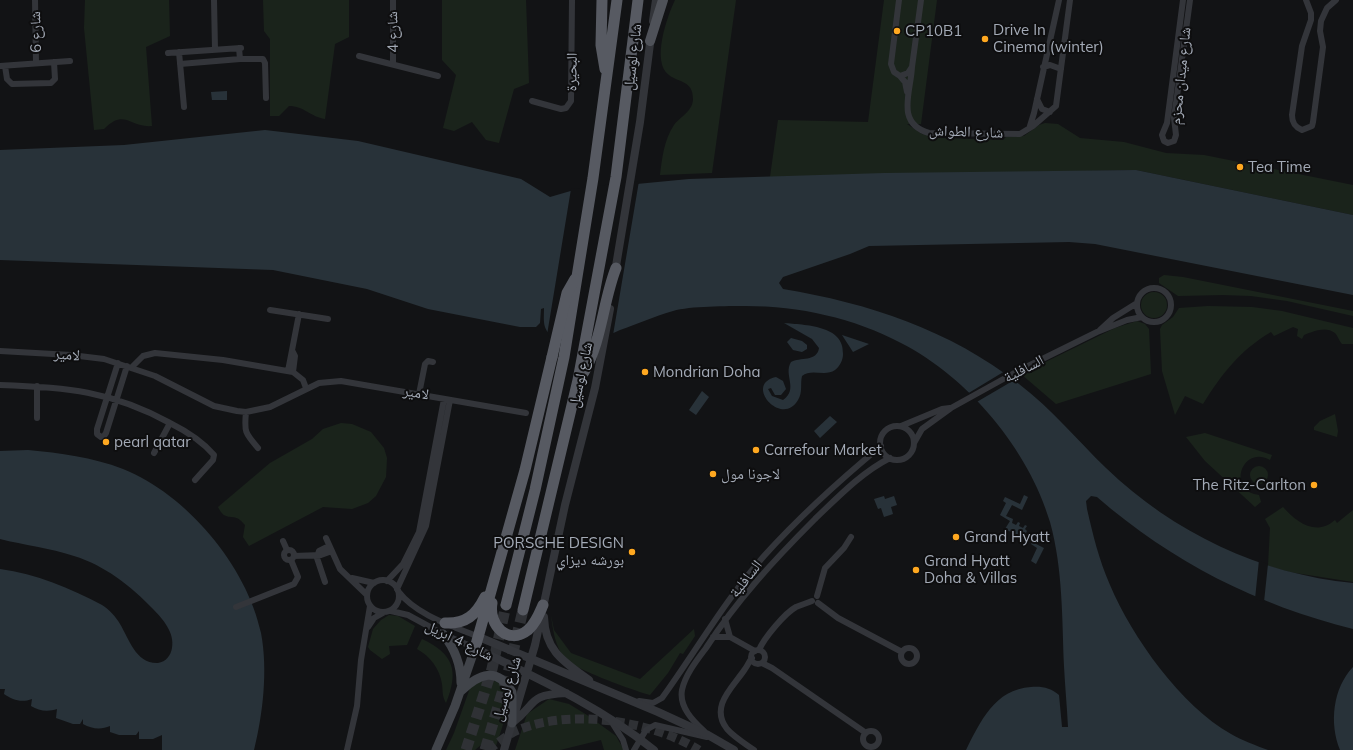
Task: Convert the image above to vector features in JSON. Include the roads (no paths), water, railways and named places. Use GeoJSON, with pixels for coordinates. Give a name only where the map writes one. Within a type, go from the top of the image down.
{"type":"FeatureCollection","features":[{"type":"Feature","properties":{"kind":"highway"},"geometry":{"type":"LineString","coordinates":[[602,0],[601,45],[607,77]]}},
{"type":"Feature","properties":{"kind":"highway","name":"شارع لوسيل"},"geometry":{"type":"LineString","coordinates":[[506,606],[535,490],[564,357],[575,279],[593,178],[617,0]]}},
{"type":"Feature","properties":{"kind":"highway","name":"شارع لوسيل"},"geometry":{"type":"LineString","coordinates":[[523,610],[578,380],[592,353],[638,0]]}},
{"type":"Feature","properties":{"kind":"highway"},"geometry":{"type":"LineString","coordinates":[[592,353],[610,284],[616,268]]}},
{"type":"Feature","properties":{"kind":"highway"},"geometry":{"type":"LineString","coordinates":[[475,648],[525,470],[567,293],[575,279]]}},
{"type":"Feature","properties":{"kind":"highway"},"geometry":{"type":"LineString","coordinates":[[497,573],[491,616],[493,622],[502,632],[514,635],[528,630],[538,618],[543,605]]}},
{"type":"Feature","properties":{"kind":"highway"},"geometry":{"type":"LineString","coordinates":[[444,623],[460,622],[473,616],[480,606],[497,573]]}},
{"type":"Feature","properties":{"kind":"main road"},"geometry":{"type":"LineString","coordinates":[[650,41],[663,0]]}},
{"type":"Feature","properties":{"kind":"main road"},"geometry":{"type":"LineString","coordinates":[[443,634],[453,648],[460,665],[460,693]]}},
{"type":"Feature","properties":{"kind":"main road"},"geometry":{"type":"LineString","coordinates":[[436,750],[460,693],[475,648]]}},
{"type":"Feature","properties":{"kind":"main road"},"geometry":{"type":"LineString","coordinates":[[460,693],[474,679],[490,675],[498,678],[512,692],[512,723]]}},
{"type":"Feature","properties":{"kind":"street","name":"شارع 6"},"geometry":{"type":"LineString","coordinates":[[36,0],[36,63]]}},
{"type":"Feature","properties":{"kind":"street"},"geometry":{"type":"LineString","coordinates":[[214,0],[215,49]]}},
{"type":"Feature","properties":{"kind":"street","name":"شارع 4"},"geometry":{"type":"LineString","coordinates":[[393,0],[393,64]]}},
{"type":"Feature","properties":{"kind":"street","name":"البحيرة"},"geometry":{"type":"LineString","coordinates":[[532,101],[561,109],[566,108],[571,101],[572,0]]}},
{"type":"Feature","properties":{"kind":"street","name":"شارع لوسيل"},"geometry":{"type":"LineString","coordinates":[[616,268],[631,178],[656,0]]}},
{"type":"Feature","properties":{"kind":"street","name":"شارع الطواش"},"geometry":{"type":"LineString","coordinates":[[899,0],[891,64],[894,72],[905,82],[908,94]]}},
{"type":"Feature","properties":{"kind":"street","name":"شارع الطواش"},"geometry":{"type":"LineString","coordinates":[[921,0],[906,107],[908,115],[916,127],[922,131],[936,133],[1017,134],[1028,130],[1056,106],[1061,69]]}},
{"type":"Feature","properties":{"kind":"street"},"geometry":{"type":"LineString","coordinates":[[1028,130],[1033,120],[1043,67],[1059,0]]}},
{"type":"Feature","properties":{"kind":"street"},"geometry":{"type":"LineString","coordinates":[[1043,67],[1050,65],[1061,69],[1070,0]]}},
{"type":"Feature","properties":{"kind":"street","name":"شارع ميدان محزم"},"geometry":{"type":"LineString","coordinates":[[1183,0],[1167,123],[1162,135],[1164,141],[1168,143],[1174,140],[1176,135],[1174,118],[1190,0]]}},
{"type":"Feature","properties":{"kind":"street"},"geometry":{"type":"LineString","coordinates":[[1306,0],[1312,13],[1309,30],[1302,46],[1292,115],[1292,122],[1294,126],[1302,130],[1312,126],[1323,47],[1320,31],[1324,12],[1330,4],[1336,0]]}},
{"type":"Feature","properties":{"kind":"street"},"geometry":{"type":"LineString","coordinates":[[1309,30],[1320,31]]}},
{"type":"Feature","properties":{"kind":"street"},"geometry":{"type":"LineString","coordinates":[[168,53],[240,48],[240,59]]}},
{"type":"Feature","properties":{"kind":"street"},"geometry":{"type":"LineString","coordinates":[[179,52],[184,107]]}},
{"type":"Feature","properties":{"kind":"street","name":"شارع 4"},"geometry":{"type":"LineString","coordinates":[[359,56],[438,76]]}},
{"type":"Feature","properties":{"kind":"street"},"geometry":{"type":"LineString","coordinates":[[180,64],[240,59],[264,59],[266,98]]}},
{"type":"Feature","properties":{"kind":"street","name":"شارع 6"},"geometry":{"type":"LineString","coordinates":[[2,66],[70,61]]}},
{"type":"Feature","properties":{"kind":"street"},"geometry":{"type":"LineString","coordinates":[[2,66],[7,79],[12,84],[51,83],[55,79],[54,62]]}},
{"type":"Feature","properties":{"kind":"street"},"geometry":{"type":"LineString","coordinates":[[900,76],[908,73],[912,67]]}},
{"type":"Feature","properties":{"kind":"street"},"geometry":{"type":"LineString","coordinates":[[1037,97],[1042,109],[1050,112]]}},
{"type":"Feature","properties":{"kind":"street"},"geometry":{"type":"LineString","coordinates":[[1152,288],[1160,290],[1169,299],[1169,310],[1162,319],[1152,321],[1142,317],[1138,311],[1137,303],[1142,293],[1152,288]]}},
{"type":"Feature","properties":{"kind":"street","name":"السافلية"},"geometry":{"type":"LineString","coordinates":[[1097,332],[1113,318],[1137,303]]}},
{"type":"Feature","properties":{"kind":"street"},"geometry":{"type":"LineString","coordinates":[[270,310],[328,319]]}},
{"type":"Feature","properties":{"kind":"street"},"geometry":{"type":"LineString","coordinates":[[291,371],[295,356],[293,352],[299,314]]}},
{"type":"Feature","properties":{"kind":"street","name":"السافلية"},"geometry":{"type":"LineString","coordinates":[[914,443],[922,429],[952,408],[1016,372],[1097,332],[1127,320],[1142,317]]}},
{"type":"Feature","properties":{"kind":"street","name":"لامير"},"geometry":{"type":"LineString","coordinates":[[0,351],[71,355],[104,359],[130,366],[168,381],[214,406],[228,410],[246,412],[270,407],[306,388],[319,383],[341,381],[526,414]]}},
{"type":"Feature","properties":{"kind":"street"},"geometry":{"type":"LineString","coordinates":[[118,363],[97,429],[97,434],[101,437],[106,433],[116,399],[130,366],[143,356],[155,353],[223,360],[291,371],[303,380],[306,388]]}},
{"type":"Feature","properties":{"kind":"street","name":"شارع لوسيل"},"geometry":{"type":"LineString","coordinates":[[504,750],[528,673],[555,559],[568,490],[595,388],[592,353]]}},
{"type":"Feature","properties":{"kind":"street"},"geometry":{"type":"LineString","coordinates":[[419,394],[425,364],[428,361],[433,362]]}},
{"type":"Feature","properties":{"kind":"street"},"geometry":{"type":"LineString","coordinates":[[0,385],[75,389],[108,396],[133,405],[193,436],[214,455],[213,460],[196,480]]}},
{"type":"Feature","properties":{"kind":"street"},"geometry":{"type":"LineString","coordinates":[[37,386],[37,418]]}},
{"type":"Feature","properties":{"kind":"street"},"geometry":{"type":"LineString","coordinates":[[370,606],[376,611],[384,612],[391,611],[398,604],[398,590],[422,524],[435,468],[447,399]]}},
{"type":"Feature","properties":{"kind":"street","name":"السافلية"},"geometry":{"type":"LineString","coordinates":[[899,426],[908,424],[942,409],[952,408]]}},
{"type":"Feature","properties":{"kind":"street"},"geometry":{"type":"LineString","coordinates":[[246,412],[244,428],[246,434],[258,448]]}},
{"type":"Feature","properties":{"kind":"street"},"geometry":{"type":"LineString","coordinates":[[154,452],[170,423]]}},
{"type":"Feature","properties":{"kind":"street"},"geometry":{"type":"LineString","coordinates":[[899,426],[908,430],[914,443],[912,451],[906,457],[898,459],[890,458],[884,453],[881,446],[881,438],[886,430],[899,426]]}},
{"type":"Feature","properties":{"kind":"street","name":"السافلية"},"geometry":{"type":"LineString","coordinates":[[620,697],[653,703],[662,698],[698,643],[743,581],[778,541],[826,493],[881,446]]}},
{"type":"Feature","properties":{"kind":"street","name":"السافلية"},"geometry":{"type":"LineString","coordinates":[[710,737],[688,713],[684,703],[682,691],[694,665],[725,619],[785,549],[836,499],[875,465],[890,458]]}},
{"type":"Feature","properties":{"kind":"street"},"geometry":{"type":"LineString","coordinates":[[754,750],[734,736],[721,720],[723,701],[732,684],[758,656],[767,638],[788,613],[796,607],[812,601],[813,597],[816,596],[825,568],[844,548],[850,537]]}},
{"type":"Feature","properties":{"kind":"street"},"geometry":{"type":"LineString","coordinates":[[326,538],[340,569],[367,595],[370,606],[357,706],[347,750]]}},
{"type":"Feature","properties":{"kind":"street"},"geometry":{"type":"LineString","coordinates":[[236,606],[294,584],[298,577],[292,558],[292,551],[287,550],[283,541]]}},
{"type":"Feature","properties":{"kind":"street"},"geometry":{"type":"LineString","coordinates":[[778,541],[785,549]]}},
{"type":"Feature","properties":{"kind":"street"},"geometry":{"type":"LineString","coordinates":[[292,558],[317,555],[319,551],[331,549]]}},
{"type":"Feature","properties":{"kind":"street"},"geometry":{"type":"LineString","coordinates":[[387,581],[401,568],[414,549]]}},
{"type":"Feature","properties":{"kind":"street"},"geometry":{"type":"LineString","coordinates":[[317,555],[325,582]]}},
{"type":"Feature","properties":{"kind":"street"},"geometry":{"type":"LineString","coordinates":[[346,574],[358,581],[374,583]]}},
{"type":"Feature","properties":{"kind":"street"},"geometry":{"type":"LineString","coordinates":[[367,595],[374,583],[380,580],[387,581],[398,590]]}},
{"type":"Feature","properties":{"kind":"street","name":"شارع 4 ابريل"},"geometry":{"type":"LineString","coordinates":[[398,590],[413,605],[444,623],[531,660]]}},
{"type":"Feature","properties":{"kind":"street"},"geometry":{"type":"LineString","coordinates":[[816,596],[820,600],[818,603]]}},
{"type":"Feature","properties":{"kind":"street"},"geometry":{"type":"LineString","coordinates":[[812,601],[815,604],[818,603],[838,618],[902,652]]}},
{"type":"Feature","properties":{"kind":"street"},"geometry":{"type":"LineString","coordinates":[[408,615],[413,605]]}},
{"type":"Feature","properties":{"kind":"street"},"geometry":{"type":"LineString","coordinates":[[543,605],[544,629],[548,641],[554,651],[564,662],[600,688]]}},
{"type":"Feature","properties":{"kind":"street","name":"شارع 4 ابريل"},"geometry":{"type":"LineString","coordinates":[[391,611],[408,615],[443,634],[528,673]]}},
{"type":"Feature","properties":{"kind":"street"},"geometry":{"type":"LineString","coordinates":[[366,632],[374,618],[384,612]]}},
{"type":"Feature","properties":{"kind":"street"},"geometry":{"type":"LineString","coordinates":[[725,619],[730,636],[772,668],[866,733]]}},
{"type":"Feature","properties":{"kind":"street"},"geometry":{"type":"LineString","coordinates":[[713,637],[730,636]]}},
{"type":"Feature","properties":{"kind":"street","name":"السافلية"},"geometry":{"type":"LineString","coordinates":[[531,660],[600,688],[710,737],[727,748],[734,750]]}},
{"type":"Feature","properties":{"kind":"street"},"geometry":{"type":"LineString","coordinates":[[528,673],[567,693],[641,739],[654,750]]}},
{"type":"Feature","properties":{"kind":"street"},"geometry":{"type":"LineString","coordinates":[[512,723],[521,717],[532,702],[540,697],[567,693]]}},
{"type":"Feature","properties":{"kind":"street"},"geometry":{"type":"LineString","coordinates":[[610,720],[623,740],[626,750]]}},
{"type":"Feature","properties":{"kind":"street"},"geometry":{"type":"LineString","coordinates":[[634,750],[646,730],[655,725],[710,737]]}},
{"type":"Feature","properties":{"kind":"tunnel"},"geometry":{"type":"LineString","coordinates":[[466,750],[492,669],[506,605]]}},
{"type":"Feature","properties":{"kind":"tunnel"},"geometry":{"type":"LineString","coordinates":[[485,750],[508,673],[523,610]]}},
{"type":"Feature","properties":{"kind":"tunnel"},"geometry":{"type":"LineString","coordinates":[[488,750],[514,732],[539,723],[586,719],[635,725],[680,740],[699,750]]}},
{"type":"Feature","properties":{"kind":"place","name":"CP10B1"},"geometry":{"type":"Point","coordinates":[897,31]}},
{"type":"Feature","properties":{"kind":"place","name":"Drive In Cinema (winter)"},"geometry":{"type":"Point","coordinates":[985,39]}},
{"type":"Feature","properties":{"kind":"place","name":"Tea Time"},"geometry":{"type":"Point","coordinates":[1240,167]}},
{"type":"Feature","properties":{"kind":"place","name":"Mondrian Doha"},"geometry":{"type":"Point","coordinates":[645,372]}},
{"type":"Feature","properties":{"kind":"place","name":"pearl qatar"},"geometry":{"type":"Point","coordinates":[106,442]}},
{"type":"Feature","properties":{"kind":"place","name":"Carrefour Market"},"geometry":{"type":"Point","coordinates":[756,450]}},
{"type":"Feature","properties":{"kind":"place","name":"لاجونا مول"},"geometry":{"type":"Point","coordinates":[713,474]}},
{"type":"Feature","properties":{"kind":"place","name":"The Ritz-Carlton"},"geometry":{"type":"Point","coordinates":[1314,485]}},
{"type":"Feature","properties":{"kind":"place","name":"Grand Hyatt"},"geometry":{"type":"Point","coordinates":[956,537]}},
{"type":"Feature","properties":{"kind":"place","name":"PORSCHE DESIGN بورشه ديزاي"},"geometry":{"type":"Point","coordinates":[632,552]}},
{"type":"Feature","properties":{"kind":"place","name":"Grand Hyatt Doha & Villas"},"geometry":{"type":"Point","coordinates":[916,570]}}]}
